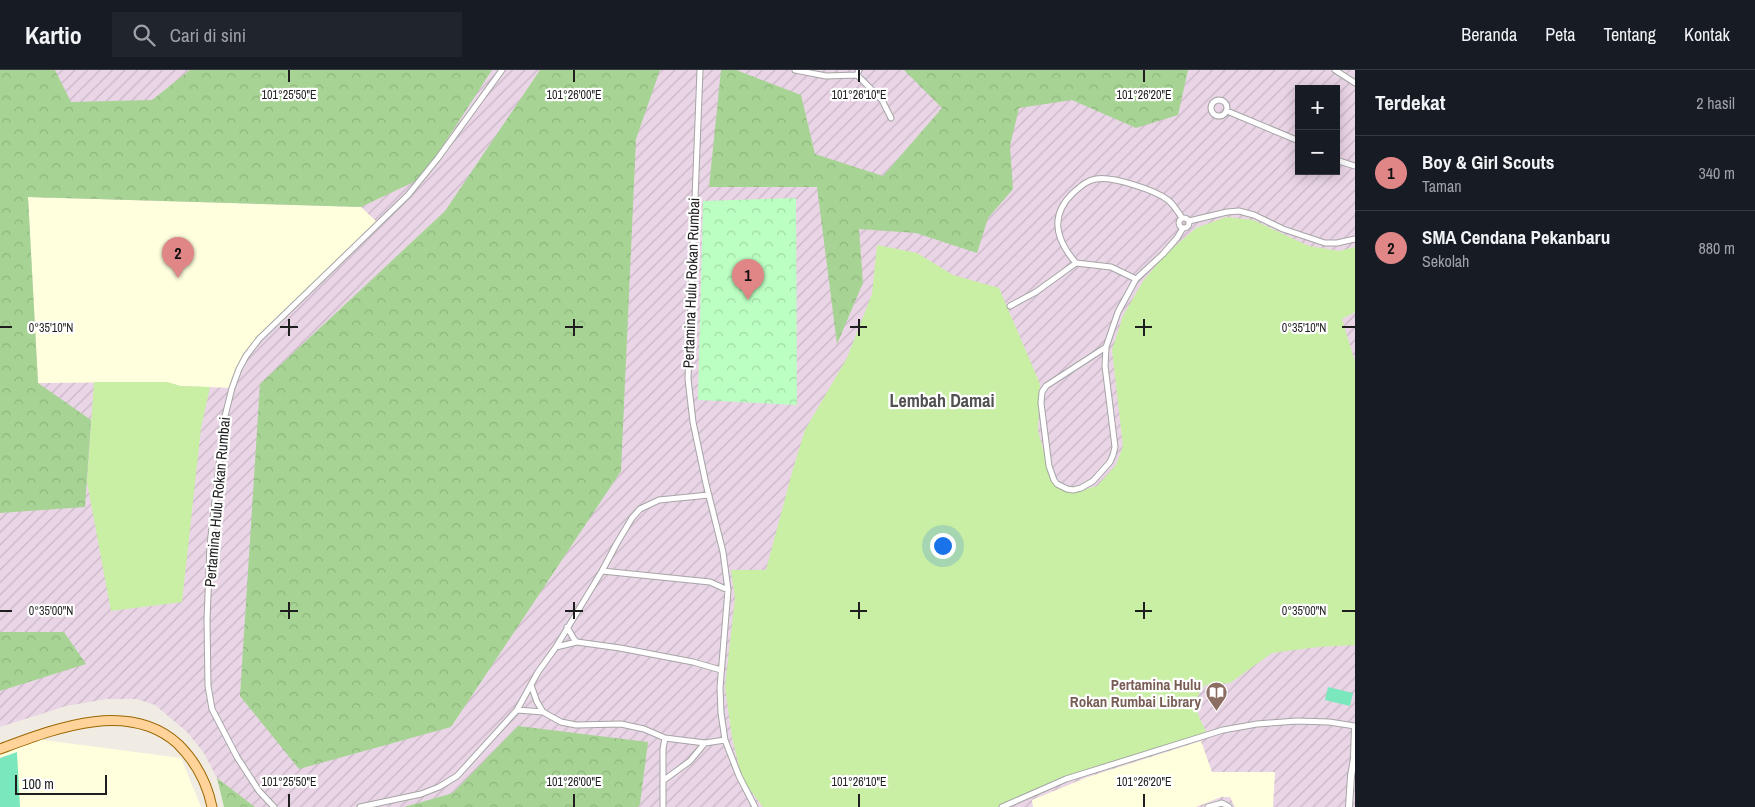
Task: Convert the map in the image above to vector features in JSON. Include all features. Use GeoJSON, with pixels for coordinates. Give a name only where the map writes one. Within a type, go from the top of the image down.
{"type":"FeatureCollection","features":[{"type":"Feature","properties":{"kind":"main road"},"geometry":{"type":"LineString","coordinates":[[0,749],[28,738],[88,722],[108,720],[142,723],[154,728],[174,741],[193,761],[205,782],[212,807]]}},
{"type":"Feature","properties":{"kind":"street","name":"Pertamina Hulu Rokan Rumbai"},"geometry":{"type":"LineString","coordinates":[[274,807],[258,791],[237,757],[212,709],[208,686],[207,620],[210,545],[224,420],[232,388],[246,356],[259,339],[408,196],[502,70]]}},
{"type":"Feature","properties":{"kind":"street","name":"Pertamina Hulu Rokan Rumbai"},"geometry":{"type":"LineString","coordinates":[[700,70],[688,379],[693,422],[723,552],[728,590],[721,670],[721,713],[725,740],[739,776],[756,807]]}},
{"type":"Feature","properties":{"kind":"street"},"geometry":{"type":"LineString","coordinates":[[795,70],[826,76],[858,72],[882,100],[891,118]]}},
{"type":"Feature","properties":{"kind":"street"},"geometry":{"type":"LineString","coordinates":[[1335,70],[1355,83]]}},
{"type":"Feature","properties":{"kind":"street"},"geometry":{"type":"LineString","coordinates":[[1227,111],[1295,139]]}},
{"type":"Feature","properties":{"kind":"street"},"geometry":{"type":"LineString","coordinates":[[1340,161],[1355,166]]}},
{"type":"Feature","properties":{"kind":"street"},"geometry":{"type":"LineString","coordinates":[[1136,279],[1111,267],[1076,263],[1068,254],[1059,236],[1057,221],[1061,210],[1070,196],[1082,184],[1095,179],[1106,179],[1145,189],[1166,199],[1182,218],[1186,218],[1189,221],[1226,212],[1239,211],[1254,215],[1283,229],[1325,243],[1337,243],[1355,239]]}},
{"type":"Feature","properties":{"kind":"street"},"geometry":{"type":"LineString","coordinates":[[1182,218],[1179,224],[1183,228]]}},
{"type":"Feature","properties":{"kind":"street"},"geometry":{"type":"LineString","coordinates":[[1106,347],[1059,376],[1046,386],[1042,392],[1041,403],[1049,466],[1057,484],[1067,489],[1081,488],[1093,482],[1110,462],[1115,447],[1105,366],[1106,347],[1118,312],[1136,279],[1163,254],[1183,228],[1188,226],[1189,221]]}},
{"type":"Feature","properties":{"kind":"street"},"geometry":{"type":"LineString","coordinates":[[1010,306],[1036,292],[1076,263]]}},
{"type":"Feature","properties":{"kind":"street"},"geometry":{"type":"LineString","coordinates":[[360,807],[421,794],[440,787],[457,776],[517,710],[541,667],[556,647],[602,571],[626,526],[640,509],[659,500],[709,495]]}},
{"type":"Feature","properties":{"kind":"street"},"geometry":{"type":"LineString","coordinates":[[602,571],[710,582],[728,590]]}},
{"type":"Feature","properties":{"kind":"street"},"geometry":{"type":"LineString","coordinates":[[567,627],[577,642]]}},
{"type":"Feature","properties":{"kind":"street"},"geometry":{"type":"LineString","coordinates":[[556,647],[577,642],[649,653],[721,670]]}},
{"type":"Feature","properties":{"kind":"street"},"geometry":{"type":"LineString","coordinates":[[532,685],[537,702],[543,712]]}},
{"type":"Feature","properties":{"kind":"street"},"geometry":{"type":"LineString","coordinates":[[517,710],[543,712],[561,722],[576,725],[621,724],[665,738],[705,743],[725,740]]}},
{"type":"Feature","properties":{"kind":"street"},"geometry":{"type":"LineString","coordinates":[[1002,807],[1066,780],[1223,730],[1257,724],[1297,721],[1329,722],[1355,727],[1355,754],[1349,807]]}},
{"type":"Feature","properties":{"kind":"street"},"geometry":{"type":"LineString","coordinates":[[663,807],[663,749],[665,738]]}},
{"type":"Feature","properties":{"kind":"street"},"geometry":{"type":"LineString","coordinates":[[664,780],[690,761],[705,743]]}},
{"type":"Feature","properties":{"kind":"street"},"geometry":{"type":"LineString","coordinates":[[1208,807],[1222,803],[1229,807]]}},
{"type":"Feature","properties":{"kind":"shaded area"},"geometry":{"type":"Polygon","coordinates":[[[0,70],[1355,70],[1355,807],[225,807],[217,778],[204,753],[187,732],[155,705],[136,699],[107,699],[66,706],[0,727],[0,70]]]}},
{"type":"Feature","properties":{"kind":"shaded area"},"geometry":{"type":"Polygon","coordinates":[[[28,197],[361,207],[379,224],[299,300],[246,356],[232,388],[180,386],[167,382],[38,383],[28,197]]]}},
{"type":"Feature","properties":{"kind":"shaded area"},"geometry":{"type":"Polygon","coordinates":[[[28,738],[181,758],[201,807],[0,807],[0,750],[28,738]]]}},
{"type":"Feature","properties":{"kind":"shaded area"},"geometry":{"type":"Polygon","coordinates":[[[1201,741],[1212,772],[1275,772],[1273,807],[1235,807],[1230,797],[1221,797],[1196,807],[1033,807],[1032,800],[1088,777],[1201,741]]]}},
{"type":"Feature","properties":{"kind":"green space"},"geometry":{"type":"Polygon","coordinates":[[[0,70],[55,70],[71,102],[152,100],[190,70],[492,70],[422,178],[361,207],[28,197],[38,383],[91,420],[85,507],[0,513],[0,70]]]}},
{"type":"Feature","properties":{"kind":"green space"},"geometry":{"type":"Polygon","coordinates":[[[540,70],[660,70],[636,139],[621,471],[451,727],[299,769],[240,696],[260,384],[445,211],[540,70]]]}},
{"type":"Feature","properties":{"kind":"green space"},"geometry":{"type":"Polygon","coordinates":[[[721,70],[736,70],[801,95],[815,154],[883,176],[942,108],[904,70],[1188,70],[1178,115],[1136,128],[1072,100],[1019,108],[1010,146],[1013,189],[988,218],[977,253],[916,233],[859,229],[863,283],[837,344],[817,187],[709,187],[721,70]]]}},
{"type":"Feature","properties":{"kind":"green space"},"geometry":{"type":"Polygon","coordinates":[[[796,198],[797,405],[698,400],[703,201],[796,198]]]}},
{"type":"Feature","properties":{"kind":"green space"},"geometry":{"type":"Polygon","coordinates":[[[1226,217],[1253,220],[1309,246],[1339,251],[1355,247],[1355,312],[1342,319],[1355,362],[1355,645],[1318,647],[1272,653],[1230,683],[1205,685],[1197,698],[1196,704],[1198,715],[1207,734],[1174,742],[999,807],[763,807],[742,779],[732,737],[725,687],[735,598],[731,570],[766,570],[805,430],[847,358],[872,294],[877,245],[917,253],[953,275],[999,288],[1040,384],[1038,431],[1052,481],[1073,493],[1097,486],[1116,465],[1123,446],[1112,350],[1123,316],[1143,281],[1165,255],[1196,228],[1226,217]]]}},
{"type":"Feature","properties":{"kind":"green space"},"geometry":{"type":"Polygon","coordinates":[[[94,382],[167,382],[180,386],[210,387],[201,428],[182,602],[111,611],[87,482],[94,382]]]}},
{"type":"Feature","properties":{"kind":"green space"},"geometry":{"type":"Polygon","coordinates":[[[0,632],[64,632],[86,664],[0,691],[0,632]]]}},
{"type":"Feature","properties":{"kind":"green space"},"geometry":{"type":"Polygon","coordinates":[[[1328,687],[1353,693],[1350,706],[1325,700],[1328,687]]]}},
{"type":"Feature","properties":{"kind":"green space"},"geometry":{"type":"Polygon","coordinates":[[[518,726],[648,742],[640,804],[638,807],[404,807],[453,793],[518,726]]]}},
{"type":"Feature","properties":{"kind":"green space"},"geometry":{"type":"Polygon","coordinates":[[[17,752],[20,807],[0,807],[0,758],[17,752]]]}},
{"type":"Feature","properties":{"kind":"green space"},"geometry":{"type":"Polygon","coordinates":[[[217,778],[255,807],[224,807],[217,778]]]}},
{"type":"Feature","properties":{"kind":"place","name":"SMA Cendana Pekanbaru"},"geometry":{"type":"Point","coordinates":[178,278]}},
{"type":"Feature","properties":{"kind":"place","name":"Boy & Girl Scouts"},"geometry":{"type":"Point","coordinates":[748,300]}},
{"type":"Feature","properties":{"kind":"place","name":"Pertamina Hulu Rokan Rumbai Library"},"geometry":{"type":"Point","coordinates":[1217,712]}},
{"type":"Feature","properties":{"kind":"district","name":"Lembah Damai"},"geometry":{"type":"Point","coordinates":[942,400]}}]}
